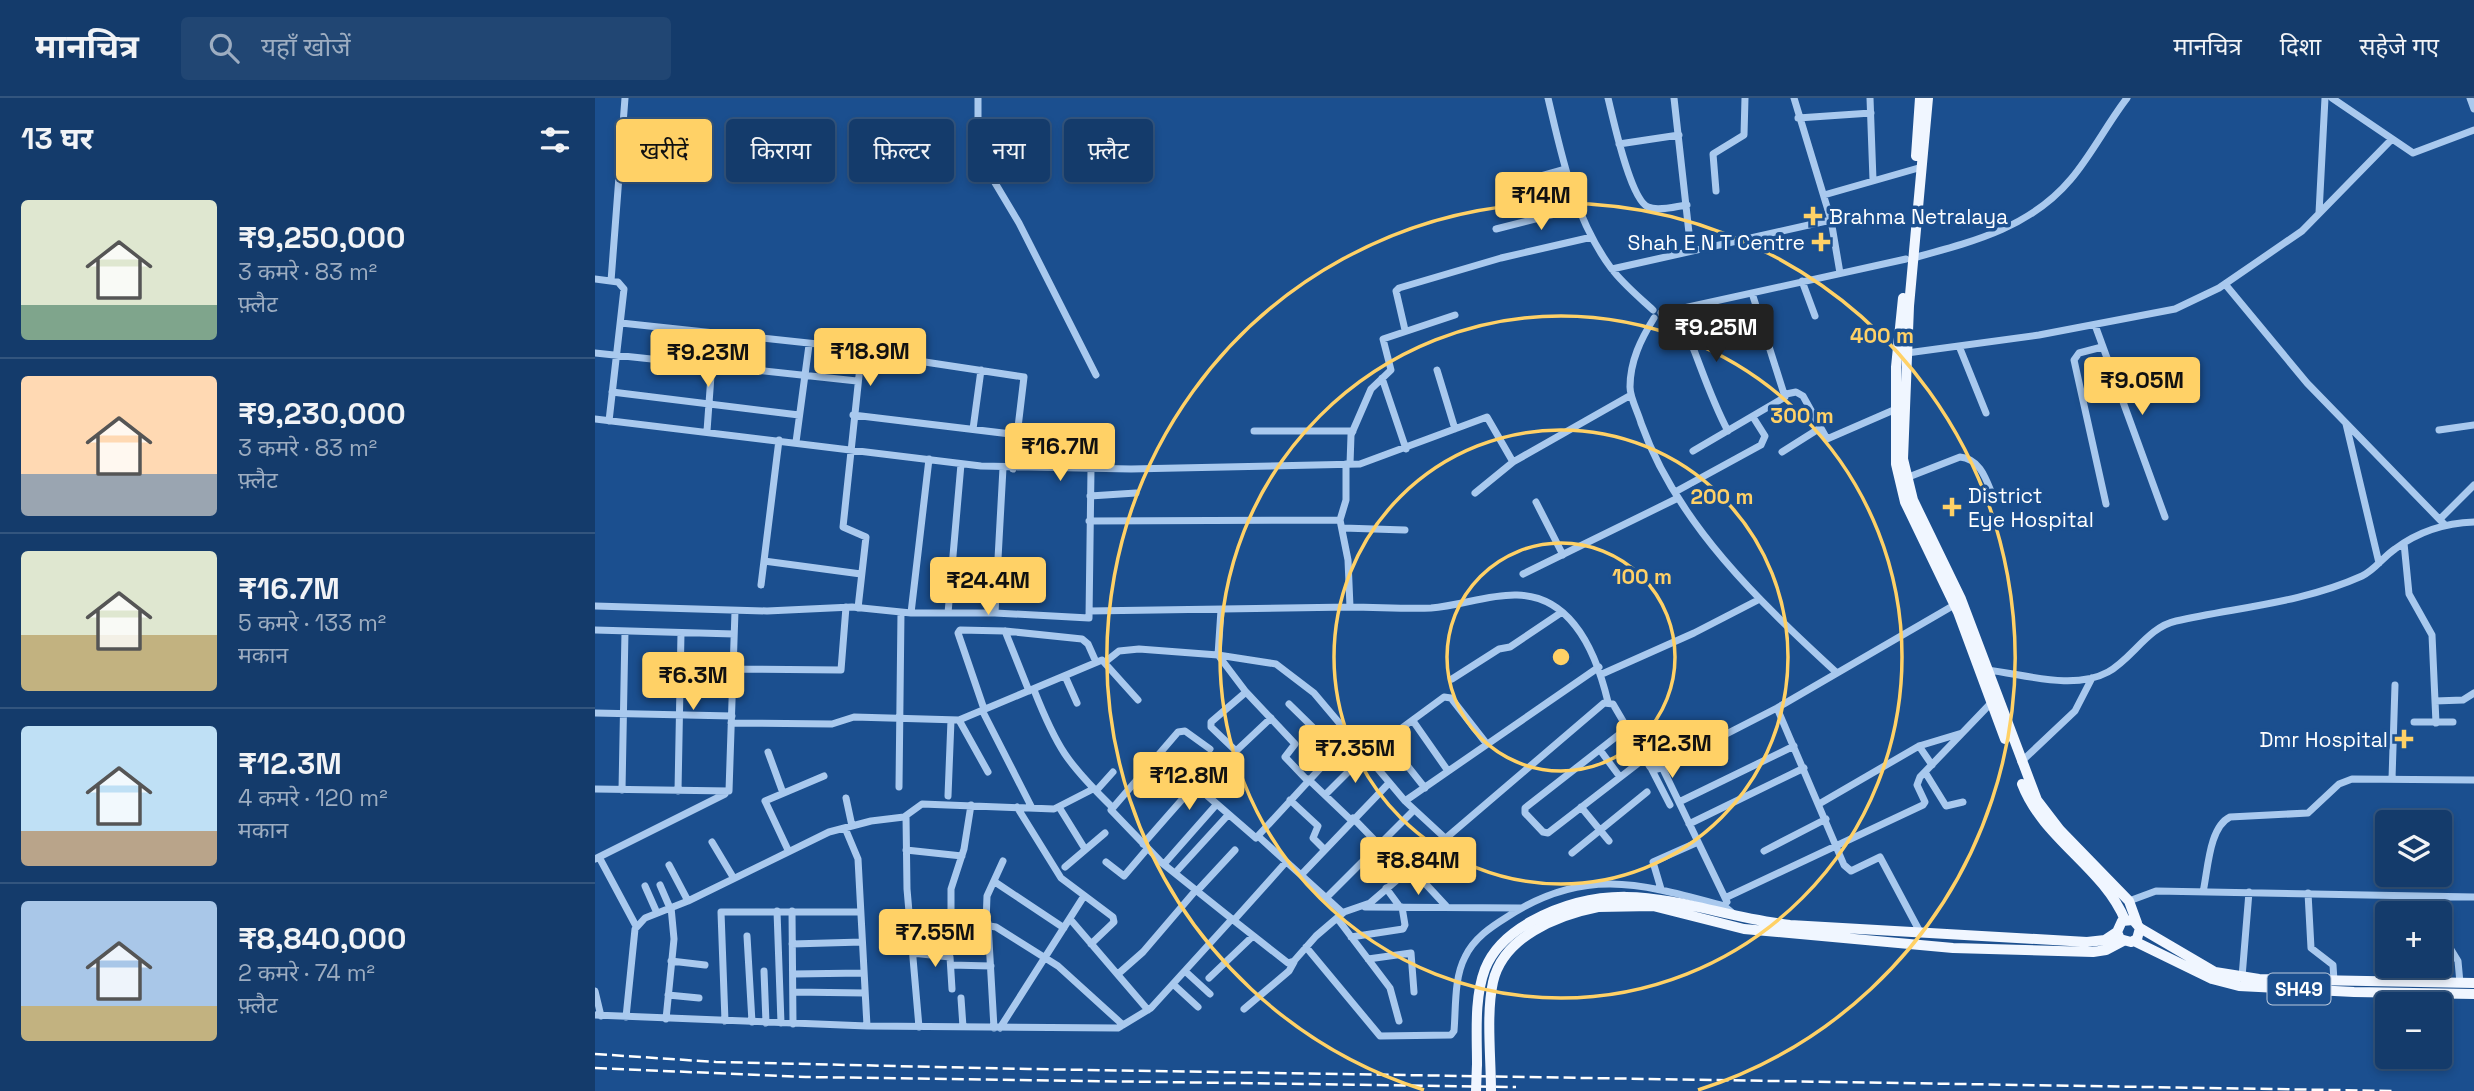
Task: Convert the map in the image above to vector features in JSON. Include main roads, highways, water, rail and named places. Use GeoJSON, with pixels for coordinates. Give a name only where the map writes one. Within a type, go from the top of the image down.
{"type":"FeatureCollection","features":[{"type":"Feature","properties":{"kind":"main road","name":"SH49"},"geometry":{"type":"LineString","coordinates":[[1918,167],[1920,98]]}},
{"type":"Feature","properties":{"kind":"main road","name":"SH49"},"geometry":{"type":"LineString","coordinates":[[1928,98],[1896,368],[1896,464],[1905,502],[1958,603],[1991,703],[2027,798],[2046,826],[2112,896],[2134,924],[2215,972],[2334,981],[2474,983]]}},
{"type":"Feature","properties":{"kind":"main road","name":"SH49"},"geometry":{"type":"LineString","coordinates":[[1910,258],[1903,459],[1913,500],[1987,670],[2033,793],[2047,815],[2129,901],[2134,924]]}},
{"type":"Feature","properties":{"kind":"main road"},"geometry":{"type":"LineString","coordinates":[[1476,1091],[1482,979],[1493,953],[1517,929],[1551,911],[1637,895],[1735,915],[1953,948],[2057,952],[2106,950],[2125,938],[2134,924]]}},
{"type":"Feature","properties":{"kind":"main road"},"geometry":{"type":"LineString","coordinates":[[1490,1091],[1492,986],[1500,967],[1517,944],[1537,929],[1598,902],[1653,906],[1737,928],[1920,932],[2088,942],[2125,938]]}},
{"type":"Feature","properties":{"kind":"main road"},"geometry":{"type":"LineString","coordinates":[[2125,938],[2119,924],[2134,924]]}},
{"type":"Feature","properties":{"kind":"main road","name":"SH49"},"geometry":{"type":"LineString","coordinates":[[2125,938],[2212,979],[2239,986],[2474,994]]}},
{"type":"Feature","properties":{"kind":"railway"},"geometry":{"type":"LineString","coordinates":[[595,1054],[716,1062],[1029,1069],[2395,1091]]}},
{"type":"Feature","properties":{"kind":"railway"},"geometry":{"type":"LineString","coordinates":[[595,1068],[806,1077],[1516,1087]]}},
{"type":"Feature","properties":{"kind":"place","name":"Brahma Netralaya"},"geometry":{"type":"Point","coordinates":[1813,216]}},
{"type":"Feature","properties":{"kind":"place","name":"Shah E N T Centre"},"geometry":{"type":"Point","coordinates":[1821,242]}},
{"type":"Feature","properties":{"kind":"place","name":"District Eye Hospital"},"geometry":{"type":"Point","coordinates":[1952,507]}},
{"type":"Feature","properties":{"kind":"place","name":"Dmr Hospital"},"geometry":{"type":"Point","coordinates":[2404,739]}}]}
